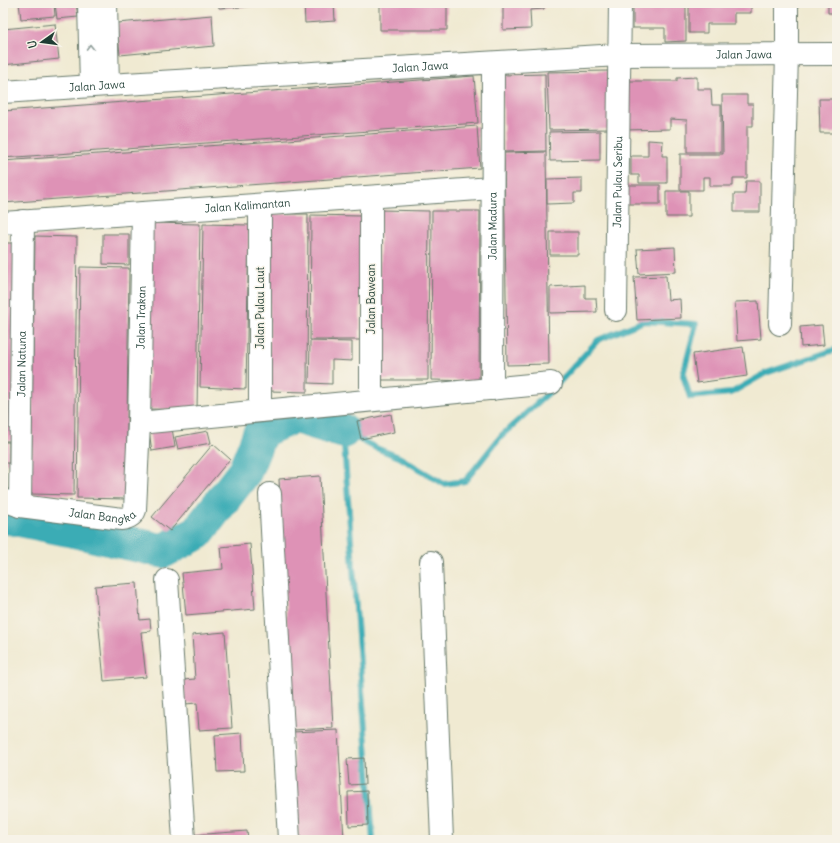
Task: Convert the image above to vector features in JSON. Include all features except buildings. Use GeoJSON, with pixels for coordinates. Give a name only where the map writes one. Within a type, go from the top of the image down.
{"type":"FeatureCollection","features":[{"type":"Feature","properties":{"kind":"street"},"geometry":{"type":"LineString","coordinates":[[89,3],[100,85]]}},
{"type":"Feature","properties":{"kind":"street"},"geometry":{"type":"LineString","coordinates":[[100,85],[106,3]]}},
{"type":"Feature","properties":{"kind":"street","name":"Jalan Pulau Seribu"},"geometry":{"type":"LineString","coordinates":[[616,310],[620,3]]}},
{"type":"Feature","properties":{"kind":"street"},"geometry":{"type":"LineString","coordinates":[[780,324],[787,3]]}},
{"type":"Feature","properties":{"kind":"street","name":"Jalan Jawa"},"geometry":{"type":"LineString","coordinates":[[3,92],[619,55],[837,54]]}},
{"type":"Feature","properties":{"kind":"street","name":"Jalan Madura"},"geometry":{"type":"LineString","coordinates":[[492,389],[493,63]]}},
{"type":"Feature","properties":{"kind":"street","name":"Jalan Kalimantan"},"geometry":{"type":"LineString","coordinates":[[13,222],[492,188]]}},
{"type":"Feature","properties":{"kind":"street","name":"Jalan Bawean"},"geometry":{"type":"LineString","coordinates":[[371,197],[371,400]]}},
{"type":"Feature","properties":{"kind":"street","name":"Jalan Pulau Laut"},"geometry":{"type":"LineString","coordinates":[[260,205],[260,411]]}},
{"type":"Feature","properties":{"kind":"street","name":"Jalan Trakan"},"geometry":{"type":"LineString","coordinates":[[139,423],[143,213]]}},
{"type":"Feature","properties":{"kind":"street","name":"Jalan Natuna"},"geometry":{"type":"LineString","coordinates":[[11,503],[13,222]]}},
{"type":"Feature","properties":{"kind":"street"},"geometry":{"type":"LineString","coordinates":[[139,423],[551,383]]}},
{"type":"Feature","properties":{"kind":"street","name":"Jalan Bangka"},"geometry":{"type":"LineString","coordinates":[[11,503],[122,520],[127,519],[134,514],[135,510],[139,423]]}},
{"type":"Feature","properties":{"kind":"street"},"geometry":{"type":"LineString","coordinates":[[270,494],[288,840]]}},
{"type":"Feature","properties":{"kind":"street"},"geometry":{"type":"LineString","coordinates":[[431,562],[442,840]]}},
{"type":"Feature","properties":{"kind":"street"},"geometry":{"type":"LineString","coordinates":[[167,580],[184,840]]}},
{"type":"Feature","properties":{"kind":"waterway"},"geometry":{"type":"LineString","coordinates":[[343,431],[376,448],[399,457],[444,484],[465,481],[501,436],[555,387],[598,340],[644,321],[696,324],[683,375],[690,397],[731,393],[766,373],[837,349]]}},
{"type":"Feature","properties":{"kind":"waterway"},"geometry":{"type":"LineString","coordinates":[[3,516],[163,551],[197,533],[245,471],[261,431],[294,416],[343,431]]}},
{"type":"Feature","properties":{"kind":"waterway"},"geometry":{"type":"LineString","coordinates":[[343,431],[373,840]]}}]}
